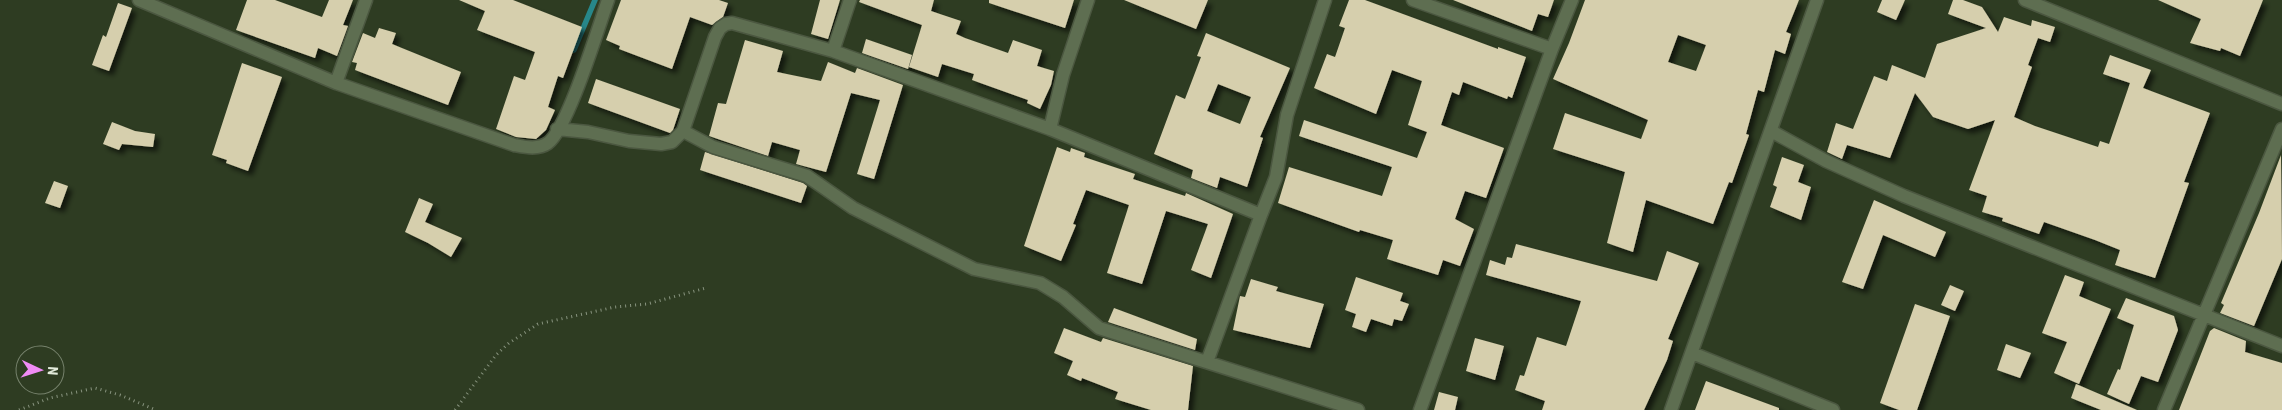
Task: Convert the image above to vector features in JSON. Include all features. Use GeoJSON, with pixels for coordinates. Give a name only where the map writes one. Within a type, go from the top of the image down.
{"type":"FeatureCollection","features":[{"type":"Feature","properties":{"kind":"street"},"geometry":{"type":"LineString","coordinates":[[140,0],[336,83],[529,148],[548,143],[565,118],[608,0]]}},
{"type":"Feature","properties":{"kind":"street"},"geometry":{"type":"LineString","coordinates":[[336,83],[366,0]]}},
{"type":"Feature","properties":{"kind":"street"},"geometry":{"type":"LineString","coordinates":[[833,51],[850,0]]}},
{"type":"Feature","properties":{"kind":"street"},"geometry":{"type":"LineString","coordinates":[[1050,129],[1062,75],[1088,0]]}},
{"type":"Feature","properties":{"kind":"street"},"geometry":{"type":"LineString","coordinates":[[1207,362],[1276,177],[1287,115],[1325,0]]}},
{"type":"Feature","properties":{"kind":"street"},"geometry":{"type":"LineString","coordinates":[[1413,0],[1552,49]]}},
{"type":"Feature","properties":{"kind":"street"},"geometry":{"type":"LineString","coordinates":[[1420,410],[1552,49],[1572,0]]}},
{"type":"Feature","properties":{"kind":"street"},"geometry":{"type":"LineString","coordinates":[[1671,410],[1816,0]]}},
{"type":"Feature","properties":{"kind":"street"},"geometry":{"type":"LineString","coordinates":[[2025,0],[2041,3],[2282,104]]}},
{"type":"Feature","properties":{"kind":"street"},"geometry":{"type":"LineString","coordinates":[[557,129],[588,132],[629,141],[661,144],[672,142],[683,132],[715,37],[720,28],[726,24],[775,34],[833,51],[1050,129],[1261,215]]}},
{"type":"Feature","properties":{"kind":"street"},"geometry":{"type":"LineString","coordinates":[[2164,410],[2282,129]]}},
{"type":"Feature","properties":{"kind":"street"},"geometry":{"type":"LineString","coordinates":[[1771,130],[1826,161],[1904,196],[2282,346]]}},
{"type":"Feature","properties":{"kind":"street"},"geometry":{"type":"LineString","coordinates":[[683,132],[713,148],[807,176],[837,199],[853,208],[974,268],[1040,283],[1064,297],[1099,328],[1358,410]]}},
{"type":"Feature","properties":{"kind":"street"},"geometry":{"type":"LineString","coordinates":[[1692,353],[1833,410]]}},
{"type":"Feature","properties":{"kind":"path"},"geometry":{"type":"LineString","coordinates":[[455,410],[496,355],[509,343],[538,324],[615,307],[648,304],[706,288]]}},
{"type":"Feature","properties":{"kind":"path"},"geometry":{"type":"LineString","coordinates":[[18,410],[50,398],[95,388],[120,395],[156,410]]}},
{"type":"Feature","properties":{"kind":"building"},"geometry":{"type":"Polygon","coordinates":[[[247,0],[275,0],[322,17],[329,0],[353,0],[343,25],[348,26],[337,56],[318,48],[315,58],[236,30],[247,0]]]}},
{"type":"Feature","properties":{"kind":"building"},"geometry":{"type":"Polygon","coordinates":[[[459,0],[513,0],[582,27],[563,78],[558,76],[548,107],[555,110],[546,130],[536,139],[516,137],[496,129],[514,76],[525,80],[535,52],[477,30],[485,11],[459,0]]]}},
{"type":"Feature","properties":{"kind":"building"},"geometry":{"type":"Polygon","coordinates":[[[621,0],[719,0],[728,3],[723,17],[712,25],[690,17],[672,69],[619,49],[620,46],[606,40],[621,0]]]}},
{"type":"Feature","properties":{"kind":"building"},"geometry":{"type":"Polygon","coordinates":[[[820,0],[840,0],[828,39],[811,34],[820,0]]]}},
{"type":"Feature","properties":{"kind":"building"},"geometry":{"type":"Polygon","coordinates":[[[860,0],[934,0],[931,11],[961,21],[956,34],[1008,53],[1013,40],[1042,50],[1037,66],[1054,71],[1051,85],[1040,109],[1027,103],[1028,100],[972,80],[974,74],[942,64],[938,77],[909,67],[922,25],[859,2],[860,0]]]}},
{"type":"Feature","properties":{"kind":"building"},"geometry":{"type":"Polygon","coordinates":[[[989,0],[1074,0],[1065,28],[989,3],[989,0]]]}},
{"type":"Feature","properties":{"kind":"building"},"geometry":{"type":"Polygon","coordinates":[[[1124,0],[1208,0],[1196,29],[1124,0]]]}},
{"type":"Feature","properties":{"kind":"building"},"geometry":{"type":"Polygon","coordinates":[[[1349,0],[1365,0],[1498,49],[1498,47],[1526,57],[1512,98],[1508,96],[1507,99],[1463,82],[1459,95],[1452,92],[1441,125],[1504,148],[1486,198],[1465,191],[1455,219],[1474,229],[1460,266],[1443,260],[1438,275],[1387,259],[1393,240],[1360,230],[1359,232],[1278,203],[1289,167],[1382,196],[1392,167],[1299,136],[1304,120],[1417,158],[1427,132],[1408,125],[1422,81],[1392,70],[1376,114],[1314,88],[1327,54],[1335,57],[1345,28],[1339,26],[1349,0]]]}},
{"type":"Feature","properties":{"kind":"building"},"geometry":{"type":"Polygon","coordinates":[[[1453,0],[1554,0],[1548,17],[1538,14],[1532,31],[1453,0]]]}},
{"type":"Feature","properties":{"kind":"building"},"geometry":{"type":"Polygon","coordinates":[[[1585,0],[1799,0],[1786,32],[1791,34],[1785,54],[1775,50],[1764,92],[1758,90],[1746,134],[1749,135],[1732,183],[1729,182],[1713,224],[1646,200],[1633,252],[1607,243],[1625,172],[1553,149],[1565,113],[1641,139],[1648,120],[1553,79],[1585,0]],[[1678,35],[1668,62],[1696,71],[1706,45],[1678,35]]]}},
{"type":"Feature","properties":{"kind":"building"},"geometry":{"type":"Polygon","coordinates":[[[1882,0],[1905,0],[1896,20],[1877,12],[1882,0]]]}},
{"type":"Feature","properties":{"kind":"building"},"geometry":{"type":"Polygon","coordinates":[[[1953,0],[1963,0],[1982,7],[1998,32],[2004,17],[2031,26],[2032,20],[2055,27],[2050,42],[2038,38],[2028,65],[2032,67],[2014,117],[2098,147],[2100,141],[2109,144],[2130,83],[2103,74],[2110,55],[2151,70],[2143,88],[2210,113],[2184,182],[2189,183],[2155,278],[2115,265],[2120,250],[2095,240],[2044,222],[2039,234],[2002,221],[2003,218],[1982,212],[1987,196],[1969,190],[1995,120],[1968,129],[1933,117],[1915,93],[1890,158],[1847,145],[1842,159],[1827,152],[1836,123],[1853,129],[1874,76],[1887,81],[1892,65],[1925,78],[1937,44],[1986,28],[1948,14],[1953,0]]]}},
{"type":"Feature","properties":{"kind":"building"},"geometry":{"type":"Polygon","coordinates":[[[2158,0],[2263,0],[2240,56],[2221,48],[2220,51],[2190,43],[2201,19],[2158,0]]]}},
{"type":"Feature","properties":{"kind":"building"},"geometry":{"type":"Polygon","coordinates":[[[118,3],[132,8],[109,71],[92,65],[103,35],[106,37],[118,3]]]}},
{"type":"Feature","properties":{"kind":"building"},"geometry":{"type":"Polygon","coordinates":[[[379,28],[396,33],[392,44],[461,72],[448,105],[355,70],[357,63],[352,62],[363,33],[375,38],[379,28]]]}},
{"type":"Feature","properties":{"kind":"building"},"geometry":{"type":"Polygon","coordinates":[[[1206,33],[1290,68],[1260,137],[1263,138],[1247,187],[1220,177],[1217,188],[1191,178],[1193,170],[1154,154],[1176,95],[1185,99],[1201,57],[1197,56],[1206,33]],[[1218,84],[1207,111],[1240,124],[1251,97],[1218,84]]]}},
{"type":"Feature","properties":{"kind":"building"},"geometry":{"type":"Polygon","coordinates":[[[866,39],[912,55],[908,69],[862,53],[866,39]]]}},
{"type":"Feature","properties":{"kind":"building"},"geometry":{"type":"Polygon","coordinates":[[[745,40],[783,51],[777,72],[821,81],[828,62],[855,73],[857,68],[903,85],[874,179],[857,174],[880,100],[851,93],[826,172],[796,164],[800,150],[772,142],[768,156],[709,136],[718,103],[726,104],[745,40]]]}},
{"type":"Feature","properties":{"kind":"building"},"geometry":{"type":"Polygon","coordinates":[[[242,63],[282,77],[248,171],[226,163],[227,160],[212,155],[242,63]]]}},
{"type":"Feature","properties":{"kind":"building"},"geometry":{"type":"Polygon","coordinates":[[[596,79],[680,109],[673,130],[670,133],[588,103],[596,79]]]}},
{"type":"Feature","properties":{"kind":"building"},"geometry":{"type":"Polygon","coordinates":[[[112,122],[135,131],[155,134],[153,147],[122,144],[119,150],[103,144],[112,122]]]}},
{"type":"Feature","properties":{"kind":"building"},"geometry":{"type":"Polygon","coordinates":[[[1057,147],[1070,152],[1071,148],[1085,153],[1084,157],[1135,174],[1133,179],[1185,196],[1186,193],[1233,214],[1211,278],[1191,270],[1208,224],[1166,211],[1142,284],[1107,273],[1129,205],[1086,190],[1073,224],[1076,225],[1061,261],[1024,246],[1057,147]]]}},
{"type":"Feature","properties":{"kind":"building"},"geometry":{"type":"Polygon","coordinates":[[[705,152],[803,183],[807,186],[801,203],[700,170],[705,152]]]}},
{"type":"Feature","properties":{"kind":"building"},"geometry":{"type":"Polygon","coordinates":[[[2281,155],[2282,259],[2254,326],[2220,313],[2224,305],[2221,303],[2281,155]]]}},
{"type":"Feature","properties":{"kind":"building"},"geometry":{"type":"Polygon","coordinates":[[[1782,157],[1804,165],[1798,182],[1811,187],[1801,220],[1770,207],[1777,187],[1773,185],[1782,157]]]}},
{"type":"Feature","properties":{"kind":"building"},"geometry":{"type":"Polygon","coordinates":[[[54,181],[68,186],[60,208],[45,203],[54,181]]]}},
{"type":"Feature","properties":{"kind":"building"},"geometry":{"type":"Polygon","coordinates":[[[419,198],[433,204],[425,222],[462,238],[451,257],[405,232],[419,198]]]}},
{"type":"Feature","properties":{"kind":"building"},"geometry":{"type":"Polygon","coordinates":[[[1874,200],[1946,232],[1935,257],[1883,235],[1863,289],[1842,282],[1874,200]]]}},
{"type":"Feature","properties":{"kind":"building"},"geometry":{"type":"Polygon","coordinates":[[[1516,244],[1657,281],[1667,251],[1699,263],[1668,339],[1673,341],[1667,360],[1644,410],[1542,410],[1545,401],[1515,390],[1520,375],[1524,376],[1537,337],[1566,346],[1581,301],[1486,275],[1490,260],[1505,265],[1507,257],[1512,258],[1516,244]]]}},
{"type":"Feature","properties":{"kind":"building"},"geometry":{"type":"Polygon","coordinates":[[[2065,275],[2084,282],[2079,296],[2111,309],[2079,384],[2054,373],[2067,342],[2042,333],[2065,275]]]}},
{"type":"Feature","properties":{"kind":"building"},"geometry":{"type":"Polygon","coordinates":[[[1356,277],[1403,293],[1400,301],[1409,304],[1402,321],[1394,319],[1392,326],[1371,319],[1366,332],[1352,327],[1356,314],[1345,310],[1356,277]]]}},
{"type":"Feature","properties":{"kind":"building"},"geometry":{"type":"Polygon","coordinates":[[[1251,279],[1278,287],[1276,291],[1324,304],[1310,348],[1233,330],[1240,296],[1245,297],[1251,279]]]}},
{"type":"Feature","properties":{"kind":"building"},"geometry":{"type":"Polygon","coordinates":[[[1950,285],[1964,291],[1955,311],[1941,305],[1950,285]]]}},
{"type":"Feature","properties":{"kind":"building"},"geometry":{"type":"Polygon","coordinates":[[[2126,298],[2174,316],[2178,330],[2158,382],[2141,376],[2129,404],[2107,394],[2118,369],[2120,370],[2134,325],[2117,318],[2126,298]]]}},
{"type":"Feature","properties":{"kind":"building"},"geometry":{"type":"Polygon","coordinates":[[[1915,304],[1950,316],[1917,410],[1899,410],[1880,403],[1915,304]]]}},
{"type":"Feature","properties":{"kind":"building"},"geometry":{"type":"Polygon","coordinates":[[[1114,308],[1197,339],[1195,350],[1108,322],[1114,308]]]}},
{"type":"Feature","properties":{"kind":"building"},"geometry":{"type":"Polygon","coordinates":[[[1064,328],[1101,342],[1103,338],[1193,366],[1188,410],[1151,410],[1115,399],[1118,392],[1082,378],[1081,381],[1067,375],[1073,361],[1054,353],[1064,328]]]}},
{"type":"Feature","properties":{"kind":"building"},"geometry":{"type":"Polygon","coordinates":[[[2214,328],[2246,341],[2245,352],[2282,363],[2282,410],[2179,410],[2210,331],[2214,328]]]}},
{"type":"Feature","properties":{"kind":"building"},"geometry":{"type":"Polygon","coordinates":[[[1475,338],[1504,346],[1495,380],[1466,371],[1475,338]]]}},
{"type":"Feature","properties":{"kind":"building"},"geometry":{"type":"Polygon","coordinates":[[[2006,344],[2031,353],[2020,378],[1997,370],[2006,344]]]}},
{"type":"Feature","properties":{"kind":"building"},"geometry":{"type":"Polygon","coordinates":[[[1706,381],[1779,408],[1779,410],[1695,410],[1706,381]]]}},
{"type":"Feature","properties":{"kind":"building"},"geometry":{"type":"Polygon","coordinates":[[[2076,384],[2137,410],[2101,410],[2071,398],[2076,384]]]}},
{"type":"Feature","properties":{"kind":"building"},"geometry":{"type":"Polygon","coordinates":[[[1439,392],[1458,397],[1455,410],[1434,410],[1439,392]]]}},
{"type":"Feature","properties":{"kind":"waterway"},"geometry":{"type":"LineString","coordinates":[[574,50],[595,0]]}}]}
